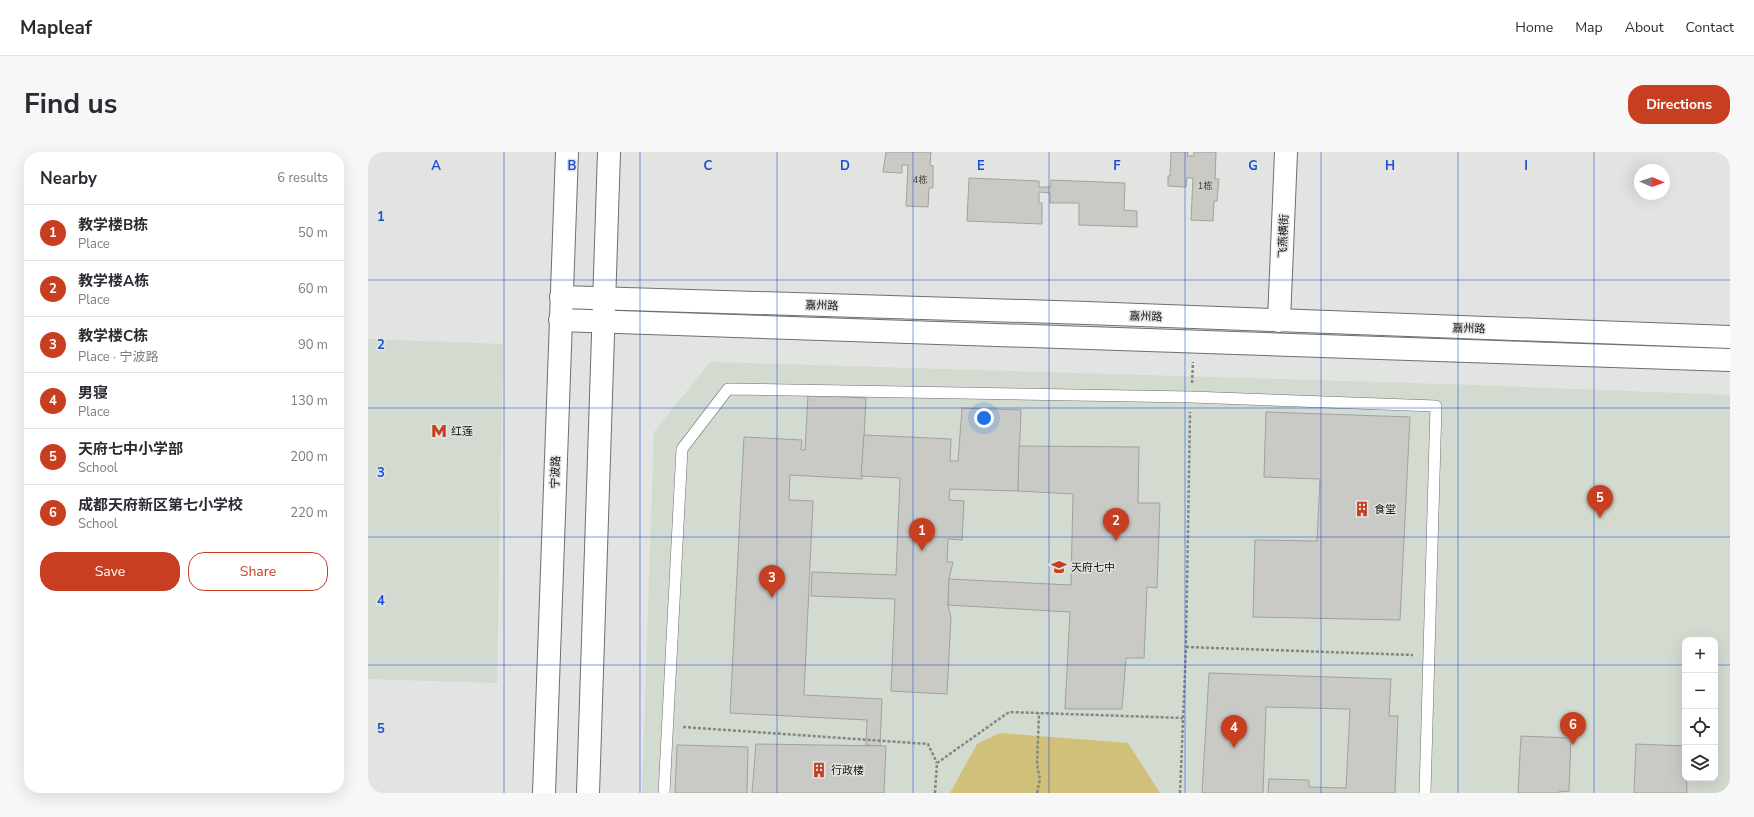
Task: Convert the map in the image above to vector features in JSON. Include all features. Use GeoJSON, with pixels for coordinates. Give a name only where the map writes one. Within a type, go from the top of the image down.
{"type":"FeatureCollection","features":[{"type":"Feature","properties":{"kind":"street","name":"宁波路"},"geometry":{"type":"LineString","coordinates":[[544,793],[567,152]]}},
{"type":"Feature","properties":{"kind":"street"},"geometry":{"type":"LineString","coordinates":[[588,793],[609,152]]}},
{"type":"Feature","properties":{"kind":"street","name":"飞燕横街"},"geometry":{"type":"LineString","coordinates":[[1279,321],[1286,152]]}},
{"type":"Feature","properties":{"kind":"street","name":"嘉州路"},"geometry":{"type":"LineString","coordinates":[[561,297],[1730,337]]}},
{"type":"Feature","properties":{"kind":"street"},"geometry":{"type":"LineString","coordinates":[[560,320],[603,320],[1730,360]]}},
{"type":"Feature","properties":{"kind":"lane"},"geometry":{"type":"LineString","coordinates":[[664,793],[682,449],[728,389],[1190,397],[1436,406],[1425,793]]}},
{"type":"Feature","properties":{"kind":"path"},"geometry":{"type":"LineString","coordinates":[[1180,793],[1186,647],[1190,397],[1194,341]]}},
{"type":"Feature","properties":{"kind":"path"},"geometry":{"type":"LineString","coordinates":[[1186,647],[1429,656]]}},
{"type":"Feature","properties":{"kind":"path"},"geometry":{"type":"LineString","coordinates":[[937,764],[1009,712],[1183,718]]}},
{"type":"Feature","properties":{"kind":"path"},"geometry":{"type":"LineString","coordinates":[[1037,793],[1040,779],[1037,765],[1039,713]]}},
{"type":"Feature","properties":{"kind":"path"},"geometry":{"type":"LineString","coordinates":[[668,726],[928,744],[937,764],[935,793]]}},
{"type":"Feature","properties":{"kind":"shaded area"},"geometry":{"type":"Polygon","coordinates":[[[368,339],[503,344],[497,683],[368,679],[368,339]]]}},
{"type":"Feature","properties":{"kind":"shaded area","name":"天府七中"},"geometry":{"type":"Polygon","coordinates":[[[710,362],[1476,385],[1730,395],[1730,793],[642,793],[654,432],[710,362]]]}},
{"type":"Feature","properties":{"kind":"shaded area"},"geometry":{"type":"Polygon","coordinates":[[[1000,733],[1128,743],[1160,793],[950,793],[977,744],[1000,733]]]}},
{"type":"Feature","properties":{"kind":"building"},"geometry":{"type":"Polygon","coordinates":[[[886,152],[931,152],[930,165],[933,166],[933,188],[929,188],[928,207],[906,206],[908,165],[902,165],[902,173],[883,172],[886,152]]]}},
{"type":"Feature","properties":{"kind":"building"},"geometry":{"type":"Polygon","coordinates":[[[1171,152],[1188,152],[1187,156],[1194,156],[1194,152],[1216,152],[1215,179],[1219,179],[1217,201],[1214,201],[1213,221],[1191,220],[1193,178],[1187,178],[1186,187],[1168,186],[1171,152]]]}},
{"type":"Feature","properties":{"kind":"building"},"geometry":{"type":"Polygon","coordinates":[[[969,178],[1039,181],[1039,187],[1051,187],[1051,180],[1125,183],[1124,210],[1137,211],[1137,227],[1079,225],[1079,203],[1050,203],[1050,193],[1039,192],[1039,203],[1042,203],[1042,224],[967,221],[969,178]]]}},
{"type":"Feature","properties":{"kind":"building"},"geometry":{"type":"Polygon","coordinates":[[[808,395],[866,398],[862,479],[790,475],[789,500],[813,501],[804,695],[882,699],[880,746],[866,745],[867,720],[730,713],[744,437],[802,440],[801,450],[805,450],[808,395]]]}},
{"type":"Feature","properties":{"kind":"building"},"geometry":{"type":"Polygon","coordinates":[[[962,408],[1021,410],[1018,491],[950,489],[949,500],[964,501],[962,540],[948,539],[947,562],[953,562],[949,579],[948,605],[951,617],[947,694],[891,691],[895,599],[811,596],[812,572],[896,575],[900,478],[861,476],[864,435],[951,439],[950,461],[958,461],[962,408]]]}},
{"type":"Feature","properties":{"kind":"building","name":"食堂"},"geometry":{"type":"Polygon","coordinates":[[[1266,412],[1410,417],[1400,620],[1253,617],[1255,540],[1317,541],[1320,479],[1264,477],[1266,412]]]}},
{"type":"Feature","properties":{"kind":"building"},"geometry":{"type":"Polygon","coordinates":[[[1019,446],[1139,447],[1138,503],[1160,503],[1157,588],[1147,587],[1144,658],[1126,658],[1122,709],[1065,709],[1070,612],[948,605],[949,579],[1071,585],[1073,494],[1018,491],[1019,446]]]}},
{"type":"Feature","properties":{"kind":"building"},"geometry":{"type":"Polygon","coordinates":[[[1209,673],[1391,679],[1389,716],[1398,716],[1395,793],[1268,793],[1269,779],[1309,780],[1309,787],[1346,788],[1350,709],[1266,707],[1263,793],[1202,793],[1209,673]]]}},
{"type":"Feature","properties":{"kind":"building"},"geometry":{"type":"Polygon","coordinates":[[[1521,736],[1571,738],[1569,791],[1558,793],[1518,793],[1521,736]]]}},
{"type":"Feature","properties":{"kind":"building","name":"行政楼"},"geometry":{"type":"Polygon","coordinates":[[[756,744],[886,746],[884,793],[752,793],[756,744]]]}},
{"type":"Feature","properties":{"kind":"building"},"geometry":{"type":"Polygon","coordinates":[[[1636,744],[1682,746],[1682,781],[1686,781],[1687,793],[1634,793],[1636,744]]]}},
{"type":"Feature","properties":{"kind":"building"},"geometry":{"type":"Polygon","coordinates":[[[677,745],[748,747],[747,793],[675,793],[677,745]]]}},
{"type":"Feature","properties":{"kind":"place","name":"红莲"},"geometry":{"type":"Point","coordinates":[439,431]}},
{"type":"Feature","properties":{"kind":"place","name":"食堂"},"geometry":{"type":"Point","coordinates":[1362,509]}},
{"type":"Feature","properties":{"kind":"place","name":"天府七中小学部"},"geometry":{"type":"Point","coordinates":[1600,518]}},
{"type":"Feature","properties":{"kind":"place","name":"教学楼A栋"},"geometry":{"type":"Point","coordinates":[1116,541]}},
{"type":"Feature","properties":{"kind":"place","name":"教学楼B栋"},"geometry":{"type":"Point","coordinates":[922,551]}},
{"type":"Feature","properties":{"kind":"place","name":"天府七中"},"geometry":{"type":"Point","coordinates":[1059,567]}},
{"type":"Feature","properties":{"kind":"place","name":"教学楼C栋"},"geometry":{"type":"Point","coordinates":[772,598]}},
{"type":"Feature","properties":{"kind":"place","name":"成都天府新区第七小学校"},"geometry":{"type":"Point","coordinates":[1573,745]}},
{"type":"Feature","properties":{"kind":"place","name":"男寝"},"geometry":{"type":"Point","coordinates":[1234,748]}},
{"type":"Feature","properties":{"kind":"place","name":"行政楼"},"geometry":{"type":"Point","coordinates":[819,770]}}]}
